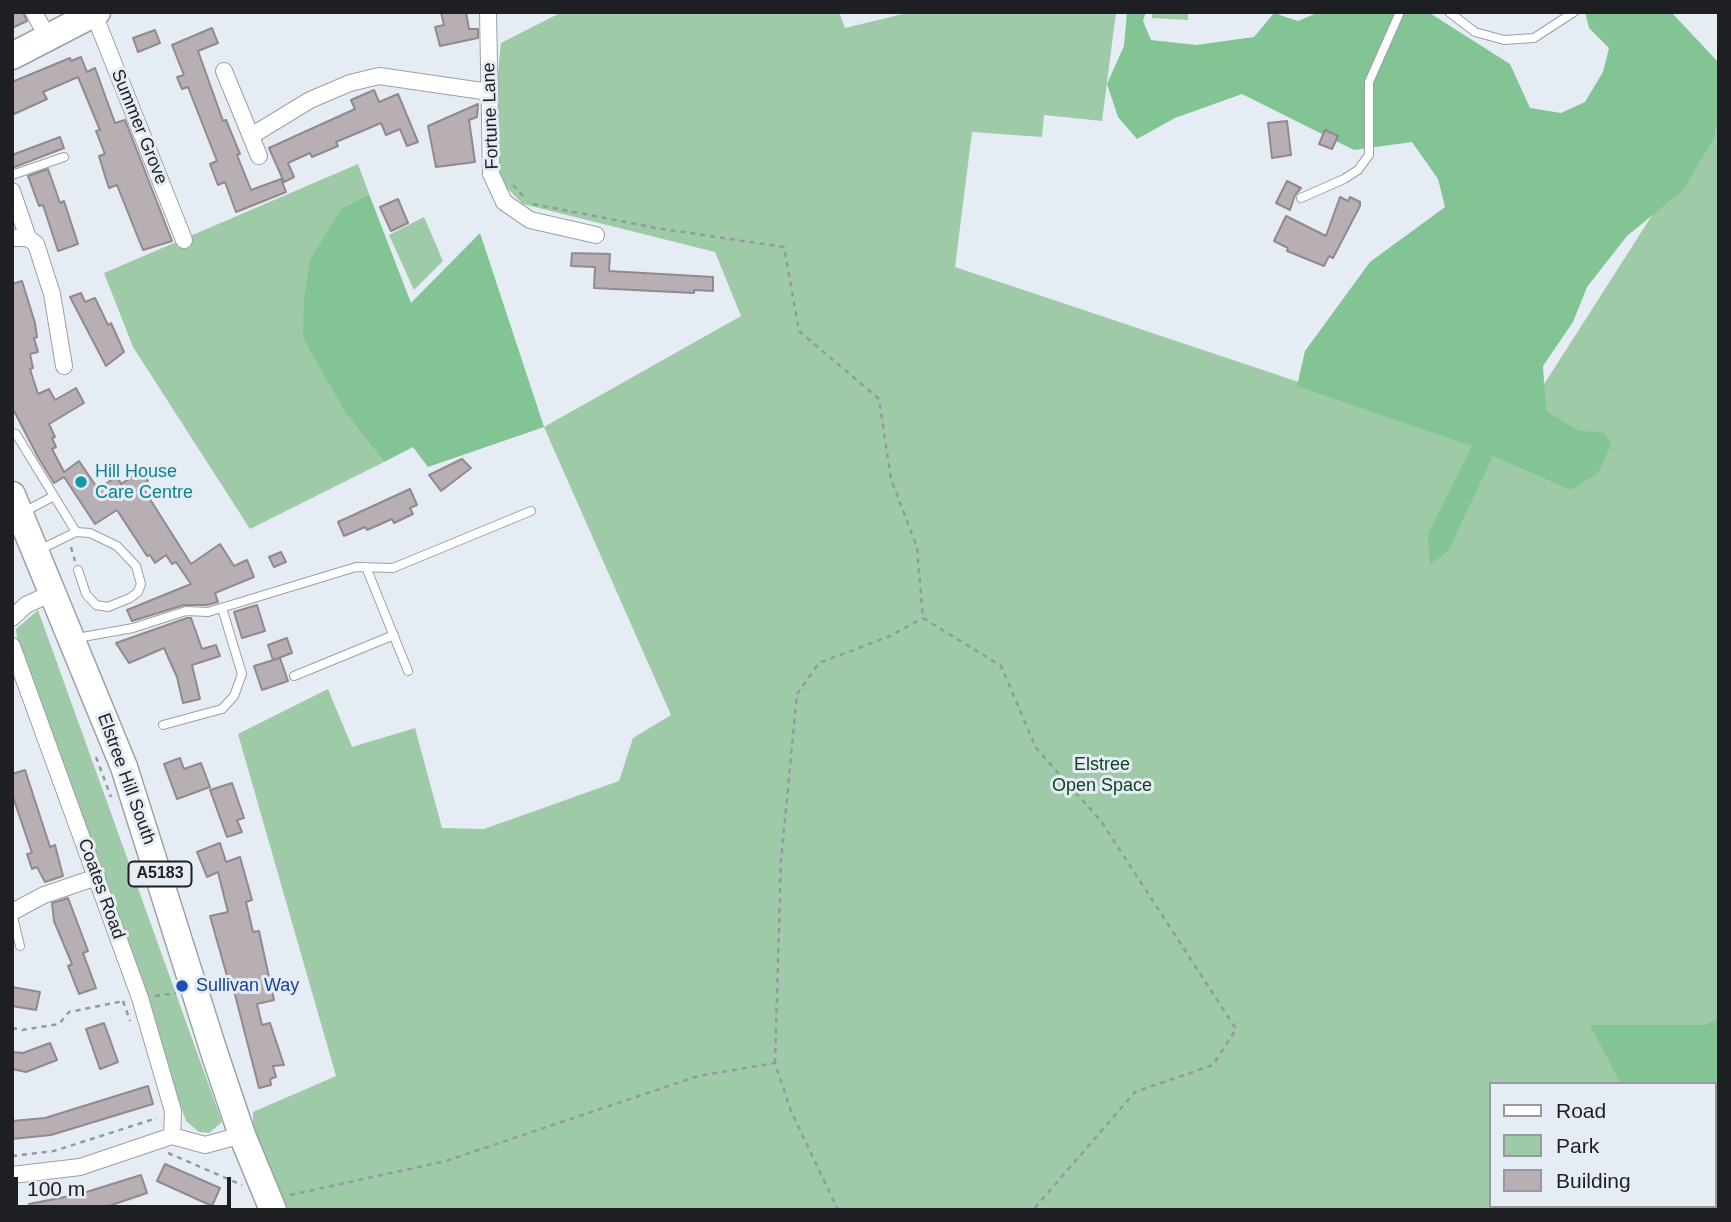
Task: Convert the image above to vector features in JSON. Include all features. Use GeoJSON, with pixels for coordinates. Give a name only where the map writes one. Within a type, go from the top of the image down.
{"type":"FeatureCollection","features":[{"type":"Feature","properties":{"kind":"main road"},"geometry":{"type":"LineString","coordinates":[[12,56],[96,13]]}},
{"type":"Feature","properties":{"kind":"main road","name":"A5183"},"geometry":{"type":"LineString","coordinates":[[16,505],[35,552]]}},
{"type":"Feature","properties":{"kind":"main road","name":"Elstree Hill South"},"geometry":{"type":"LineString","coordinates":[[35,552],[128,777],[264,1200]]}},
{"type":"Feature","properties":{"kind":"street"},"geometry":{"type":"LineString","coordinates":[[34,12],[48,39]]}},
{"type":"Feature","properties":{"kind":"street","name":"Fortune Lane"},"geometry":{"type":"LineString","coordinates":[[488,12],[491,174],[504,201],[530,220],[596,235]]}},
{"type":"Feature","properties":{"kind":"street","name":"Summer Grove"},"geometry":{"type":"LineString","coordinates":[[96,13],[184,240]]}},
{"type":"Feature","properties":{"kind":"street"},"geometry":{"type":"LineString","coordinates":[[224,71],[259,156]]}},
{"type":"Feature","properties":{"kind":"street"},"geometry":{"type":"LineString","coordinates":[[251,136],[310,100],[350,83],[379,76],[489,92]]}},
{"type":"Feature","properties":{"kind":"street"},"geometry":{"type":"LineString","coordinates":[[12,191],[25,240],[52,294],[64,366]]}},
{"type":"Feature","properties":{"kind":"street"},"geometry":{"type":"LineString","coordinates":[[12,618],[26,605],[52,593]]}},
{"type":"Feature","properties":{"kind":"street","name":"Coates Road"},"geometry":{"type":"LineString","coordinates":[[13,657],[141,998],[173,1111],[172,1136]]}},
{"type":"Feature","properties":{"kind":"street"},"geometry":{"type":"LineString","coordinates":[[12,913],[44,895],[97,877]]}},
{"type":"Feature","properties":{"kind":"street"},"geometry":{"type":"LineString","coordinates":[[12,1175],[80,1167],[172,1136],[205,1145],[242,1135]]}},
{"type":"Feature","properties":{"kind":"lane"},"geometry":{"type":"LineString","coordinates":[[1301,198],[1345,178],[1357,170],[1368,155],[1369,82],[1400,12]]}},
{"type":"Feature","properties":{"kind":"lane"},"geometry":{"type":"LineString","coordinates":[[1449,12],[1475,32],[1504,40],[1534,38],[1574,12]]}},
{"type":"Feature","properties":{"kind":"lane"},"geometry":{"type":"LineString","coordinates":[[12,175],[64,156]]}},
{"type":"Feature","properties":{"kind":"lane"},"geometry":{"type":"LineString","coordinates":[[12,433],[16,434],[54,496],[72,534]]}},
{"type":"Feature","properties":{"kind":"lane"},"geometry":{"type":"LineString","coordinates":[[16,505],[54,496]]}},
{"type":"Feature","properties":{"kind":"lane"},"geometry":{"type":"LineString","coordinates":[[72,639],[133,628],[186,611],[208,612],[356,567],[393,568],[531,510]]}},
{"type":"Feature","properties":{"kind":"lane"},"geometry":{"type":"LineString","coordinates":[[35,552],[72,534],[90,533],[117,546],[135,566],[141,584],[138,592],[130,598],[108,607],[96,605],[86,594],[78,570]]}},
{"type":"Feature","properties":{"kind":"lane"},"geometry":{"type":"LineString","coordinates":[[366,567],[408,671]]}},
{"type":"Feature","properties":{"kind":"lane"},"geometry":{"type":"LineString","coordinates":[[163,725],[222,709],[234,696],[242,674],[222,608]]}},
{"type":"Feature","properties":{"kind":"lane"},"geometry":{"type":"LineString","coordinates":[[294,676],[394,635]]}},
{"type":"Feature","properties":{"kind":"lane"},"geometry":{"type":"LineString","coordinates":[[12,913],[20,946]]}},
{"type":"Feature","properties":{"kind":"path"},"geometry":{"type":"LineString","coordinates":[[511,183],[529,203],[656,228],[784,247],[799,331],[878,399],[891,479],[917,548],[923,618]]}},
{"type":"Feature","properties":{"kind":"path"},"geometry":{"type":"LineString","coordinates":[[72,534],[78,570]]}},
{"type":"Feature","properties":{"kind":"path"},"geometry":{"type":"LineString","coordinates":[[838,1210],[791,1111],[775,1063],[782,860],[797,694],[819,663],[890,636],[923,618]]}},
{"type":"Feature","properties":{"kind":"path"},"geometry":{"type":"LineString","coordinates":[[923,618],[1001,666],[1036,748],[1101,821],[1236,1029],[1213,1065],[1135,1091],[1033,1210]]}},
{"type":"Feature","properties":{"kind":"path"},"geometry":{"type":"LineString","coordinates":[[12,1028],[22,1030],[59,1024],[69,1012],[197,988]]}},
{"type":"Feature","properties":{"kind":"path"},"geometry":{"type":"LineString","coordinates":[[167,1152],[264,1200],[446,1161],[698,1076],[775,1063]]}},
{"type":"Feature","properties":{"kind":"path"},"geometry":{"type":"LineString","coordinates":[[12,1156],[54,1151],[159,1117],[172,1136]]}},
{"type":"Feature","properties":{"kind":"green space","name":"Elstree Open Space"},"geometry":{"type":"Polygon","coordinates":[[[562,12],[839,12],[845,28],[911,12],[1116,12],[1102,121],[1044,115],[1042,137],[972,132],[955,267],[1502,450],[1697,145],[1719,74],[1719,1126],[1717,1128],[1717,1082],[1490,1082],[1490,1208],[1652,1208],[1651,1210],[285,1210],[253,1139],[253,1112],[336,1076],[238,734],[328,689],[352,747],[415,728],[442,828],[484,829],[619,781],[633,738],[671,715],[544,427],[741,316],[715,252],[523,204],[504,185],[497,171],[494,114],[501,43],[562,12]]]}},
{"type":"Feature","properties":{"kind":"green space"},"geometry":{"type":"Polygon","coordinates":[[[1127,12],[1146,12],[1143,21],[1151,40],[1196,45],[1254,37],[1274,13],[1298,21],[1319,12],[1428,12],[1510,64],[1530,108],[1561,113],[1585,102],[1603,72],[1609,48],[1589,28],[1585,12],[1671,12],[1719,63],[1719,111],[1714,138],[1683,190],[1627,236],[1587,287],[1573,322],[1543,366],[1546,411],[1579,431],[1605,433],[1611,445],[1598,473],[1571,490],[1493,456],[1448,551],[1430,565],[1428,534],[1472,446],[1297,386],[1305,351],[1370,262],[1445,207],[1438,179],[1412,142],[1354,150],[1242,94],[1175,118],[1137,139],[1118,117],[1107,84],[1124,46],[1127,12]]]}},
{"type":"Feature","properties":{"kind":"green space"},"geometry":{"type":"Polygon","coordinates":[[[1152,12],[1188,12],[1188,20],[1152,18],[1152,12]]]}},
{"type":"Feature","properties":{"kind":"green space"},"geometry":{"type":"Polygon","coordinates":[[[358,164],[369,194],[342,208],[347,415],[384,462],[250,529],[133,347],[104,273],[358,164]]]}},
{"type":"Feature","properties":{"kind":"green space"},"geometry":{"type":"Polygon","coordinates":[[[369,194],[411,303],[480,233],[544,427],[428,467],[413,447],[384,462],[347,415],[303,338],[304,299],[310,260],[342,208],[369,194]]]}},
{"type":"Feature","properties":{"kind":"green space"},"geometry":{"type":"Polygon","coordinates":[[[424,217],[443,261],[414,290],[389,235],[424,217]]]}},
{"type":"Feature","properties":{"kind":"green space"},"geometry":{"type":"Polygon","coordinates":[[[38,610],[222,1122],[209,1133],[199,1132],[186,1121],[18,647],[16,629],[38,610]]]}},
{"type":"Feature","properties":{"kind":"green space"},"geometry":{"type":"Polygon","coordinates":[[[1719,1018],[1717,1128],[1717,1082],[1620,1082],[1590,1025],[1705,1025],[1719,1018]]]}},
{"type":"Feature","properties":{"kind":"green space"},"geometry":{"type":"Polygon","coordinates":[[[1598,1208],[1653,1208],[1652,1210],[1596,1210],[1598,1208]]]}},
{"type":"Feature","properties":{"kind":"building"},"geometry":{"type":"Polygon","coordinates":[[[12,12],[23,12],[27,21],[12,28],[12,12]]]}},
{"type":"Feature","properties":{"kind":"building"},"geometry":{"type":"Polygon","coordinates":[[[441,12],[466,12],[469,29],[478,29],[478,38],[440,46],[435,27],[444,25],[441,12]]]}},
{"type":"Feature","properties":{"kind":"building"},"geometry":{"type":"Polygon","coordinates":[[[212,28],[218,43],[198,51],[223,121],[226,120],[240,154],[237,155],[251,190],[281,179],[286,192],[236,212],[225,182],[218,185],[210,164],[217,161],[188,87],[182,89],[177,77],[184,75],[172,45],[212,28]]]}},
{"type":"Feature","properties":{"kind":"building"},"geometry":{"type":"Polygon","coordinates":[[[155,30],[160,43],[138,52],[133,38],[155,30]]]}},
{"type":"Feature","properties":{"kind":"building"},"geometry":{"type":"Polygon","coordinates":[[[81,57],[87,72],[95,68],[115,123],[125,120],[172,241],[143,250],[117,185],[109,188],[99,156],[105,154],[96,131],[100,130],[78,77],[43,92],[47,99],[12,115],[12,82],[70,58],[71,61],[81,57]]]}},
{"type":"Feature","properties":{"kind":"building"},"geometry":{"type":"Polygon","coordinates":[[[374,90],[379,102],[398,94],[418,142],[407,146],[400,129],[386,135],[381,123],[336,142],[338,146],[312,157],[310,153],[288,163],[294,177],[284,182],[269,148],[355,109],[351,100],[374,90]]]}},
{"type":"Feature","properties":{"kind":"building"},"geometry":{"type":"Polygon","coordinates":[[[478,104],[477,117],[469,120],[475,162],[436,167],[428,126],[478,104]]]}},
{"type":"Feature","properties":{"kind":"building"},"geometry":{"type":"Polygon","coordinates":[[[1287,121],[1291,155],[1272,158],[1268,123],[1287,121]]]}},
{"type":"Feature","properties":{"kind":"building"},"geometry":{"type":"Polygon","coordinates":[[[1325,130],[1338,136],[1332,149],[1319,144],[1325,130]]]}},
{"type":"Feature","properties":{"kind":"building"},"geometry":{"type":"Polygon","coordinates":[[[60,137],[64,148],[12,168],[12,155],[60,137]]]}},
{"type":"Feature","properties":{"kind":"building"},"geometry":{"type":"Polygon","coordinates":[[[48,169],[60,203],[64,201],[78,244],[58,251],[43,205],[39,206],[28,176],[48,169]]]}},
{"type":"Feature","properties":{"kind":"building"},"geometry":{"type":"Polygon","coordinates":[[[1287,181],[1301,188],[1295,195],[1290,210],[1276,203],[1287,181]]]}},
{"type":"Feature","properties":{"kind":"building"},"geometry":{"type":"Polygon","coordinates":[[[1340,197],[1348,201],[1350,197],[1360,202],[1360,206],[1333,258],[1329,256],[1324,266],[1287,251],[1288,248],[1274,241],[1286,216],[1326,236],[1340,197]]]}},
{"type":"Feature","properties":{"kind":"building"},"geometry":{"type":"Polygon","coordinates":[[[398,199],[408,223],[391,231],[380,207],[398,199]]]}},
{"type":"Feature","properties":{"kind":"building"},"geometry":{"type":"Polygon","coordinates":[[[572,253],[610,254],[609,271],[713,277],[713,291],[694,290],[694,293],[594,288],[595,267],[571,266],[572,253]]]}},
{"type":"Feature","properties":{"kind":"building"},"geometry":{"type":"Polygon","coordinates":[[[22,281],[37,337],[34,338],[38,352],[30,354],[33,368],[30,369],[38,394],[49,389],[55,400],[76,388],[84,403],[49,424],[55,437],[52,438],[56,447],[52,449],[64,472],[79,461],[98,489],[117,476],[121,484],[141,471],[148,481],[141,485],[191,564],[220,544],[234,566],[247,560],[254,577],[215,593],[218,602],[184,605],[132,621],[127,610],[191,584],[176,562],[172,564],[166,555],[155,563],[150,555],[147,556],[117,510],[95,524],[64,477],[54,483],[38,457],[12,407],[12,284],[22,281]]]}},
{"type":"Feature","properties":{"kind":"building"},"geometry":{"type":"Polygon","coordinates":[[[81,293],[85,302],[95,298],[108,325],[111,323],[124,352],[106,366],[70,297],[81,293]]]}},
{"type":"Feature","properties":{"kind":"building"},"geometry":{"type":"Polygon","coordinates":[[[462,459],[471,468],[441,491],[429,475],[462,459]]]}},
{"type":"Feature","properties":{"kind":"building"},"geometry":{"type":"Polygon","coordinates":[[[410,489],[417,505],[410,508],[413,514],[394,523],[392,519],[344,536],[338,522],[410,489]]]}},
{"type":"Feature","properties":{"kind":"building"},"geometry":{"type":"Polygon","coordinates":[[[281,552],[286,562],[274,567],[269,557],[281,552]]]}},
{"type":"Feature","properties":{"kind":"building"},"geometry":{"type":"Polygon","coordinates":[[[257,605],[265,631],[242,638],[234,612],[257,605]]]}},
{"type":"Feature","properties":{"kind":"building"},"geometry":{"type":"Polygon","coordinates":[[[191,618],[202,649],[216,645],[220,656],[192,665],[200,699],[183,703],[177,677],[164,648],[129,663],[116,643],[191,618]]]}},
{"type":"Feature","properties":{"kind":"building"},"geometry":{"type":"Polygon","coordinates":[[[287,638],[292,653],[273,660],[268,645],[287,638]]]}},
{"type":"Feature","properties":{"kind":"building"},"geometry":{"type":"Polygon","coordinates":[[[280,658],[288,681],[262,690],[254,666],[280,658]]]}},
{"type":"Feature","properties":{"kind":"building"},"geometry":{"type":"Polygon","coordinates":[[[180,758],[184,769],[201,763],[210,787],[177,799],[164,764],[180,758]]]}},
{"type":"Feature","properties":{"kind":"building"},"geometry":{"type":"Polygon","coordinates":[[[25,770],[50,847],[55,845],[63,876],[45,882],[37,867],[32,869],[27,854],[32,853],[12,794],[12,774],[25,770]]]}},
{"type":"Feature","properties":{"kind":"building"},"geometry":{"type":"Polygon","coordinates":[[[232,783],[244,818],[237,820],[242,832],[227,837],[210,790],[232,783]]]}},
{"type":"Feature","properties":{"kind":"building"},"geometry":{"type":"Polygon","coordinates":[[[220,843],[226,862],[240,857],[252,900],[246,902],[253,932],[259,931],[274,1000],[257,1004],[262,1025],[270,1023],[284,1065],[273,1066],[276,1077],[270,1079],[271,1085],[259,1088],[232,983],[229,983],[210,916],[228,912],[218,872],[207,877],[197,852],[220,843]]]}},
{"type":"Feature","properties":{"kind":"building"},"geometry":{"type":"Polygon","coordinates":[[[68,898],[88,951],[83,953],[96,988],[79,994],[68,966],[72,964],[54,921],[52,903],[68,898]]]}},
{"type":"Feature","properties":{"kind":"building"},"geometry":{"type":"Polygon","coordinates":[[[12,987],[40,992],[36,1010],[12,1006],[12,987]]]}},
{"type":"Feature","properties":{"kind":"building"},"geometry":{"type":"Polygon","coordinates":[[[104,1023],[118,1062],[100,1069],[86,1029],[104,1023]]]}},
{"type":"Feature","properties":{"kind":"building"},"geometry":{"type":"Polygon","coordinates":[[[50,1043],[57,1060],[26,1072],[12,1069],[12,1052],[23,1053],[50,1043]]]}},
{"type":"Feature","properties":{"kind":"building"},"geometry":{"type":"Polygon","coordinates":[[[148,1086],[153,1104],[51,1135],[12,1139],[12,1121],[45,1118],[148,1086]]]}},
{"type":"Feature","properties":{"kind":"building"},"geometry":{"type":"Polygon","coordinates":[[[165,1164],[220,1188],[212,1206],[157,1181],[165,1164]]]}},
{"type":"Feature","properties":{"kind":"building"},"geometry":{"type":"Polygon","coordinates":[[[141,1175],[147,1193],[97,1210],[30,1210],[29,1204],[80,1194],[141,1175]]]}},
{"type":"Feature","properties":{"kind":"place","name":"Hill House Care Centre"},"geometry":{"type":"Point","coordinates":[81,482]}},
{"type":"Feature","properties":{"kind":"place","name":"Sullivan Way"},"geometry":{"type":"Point","coordinates":[182,986]}}]}
